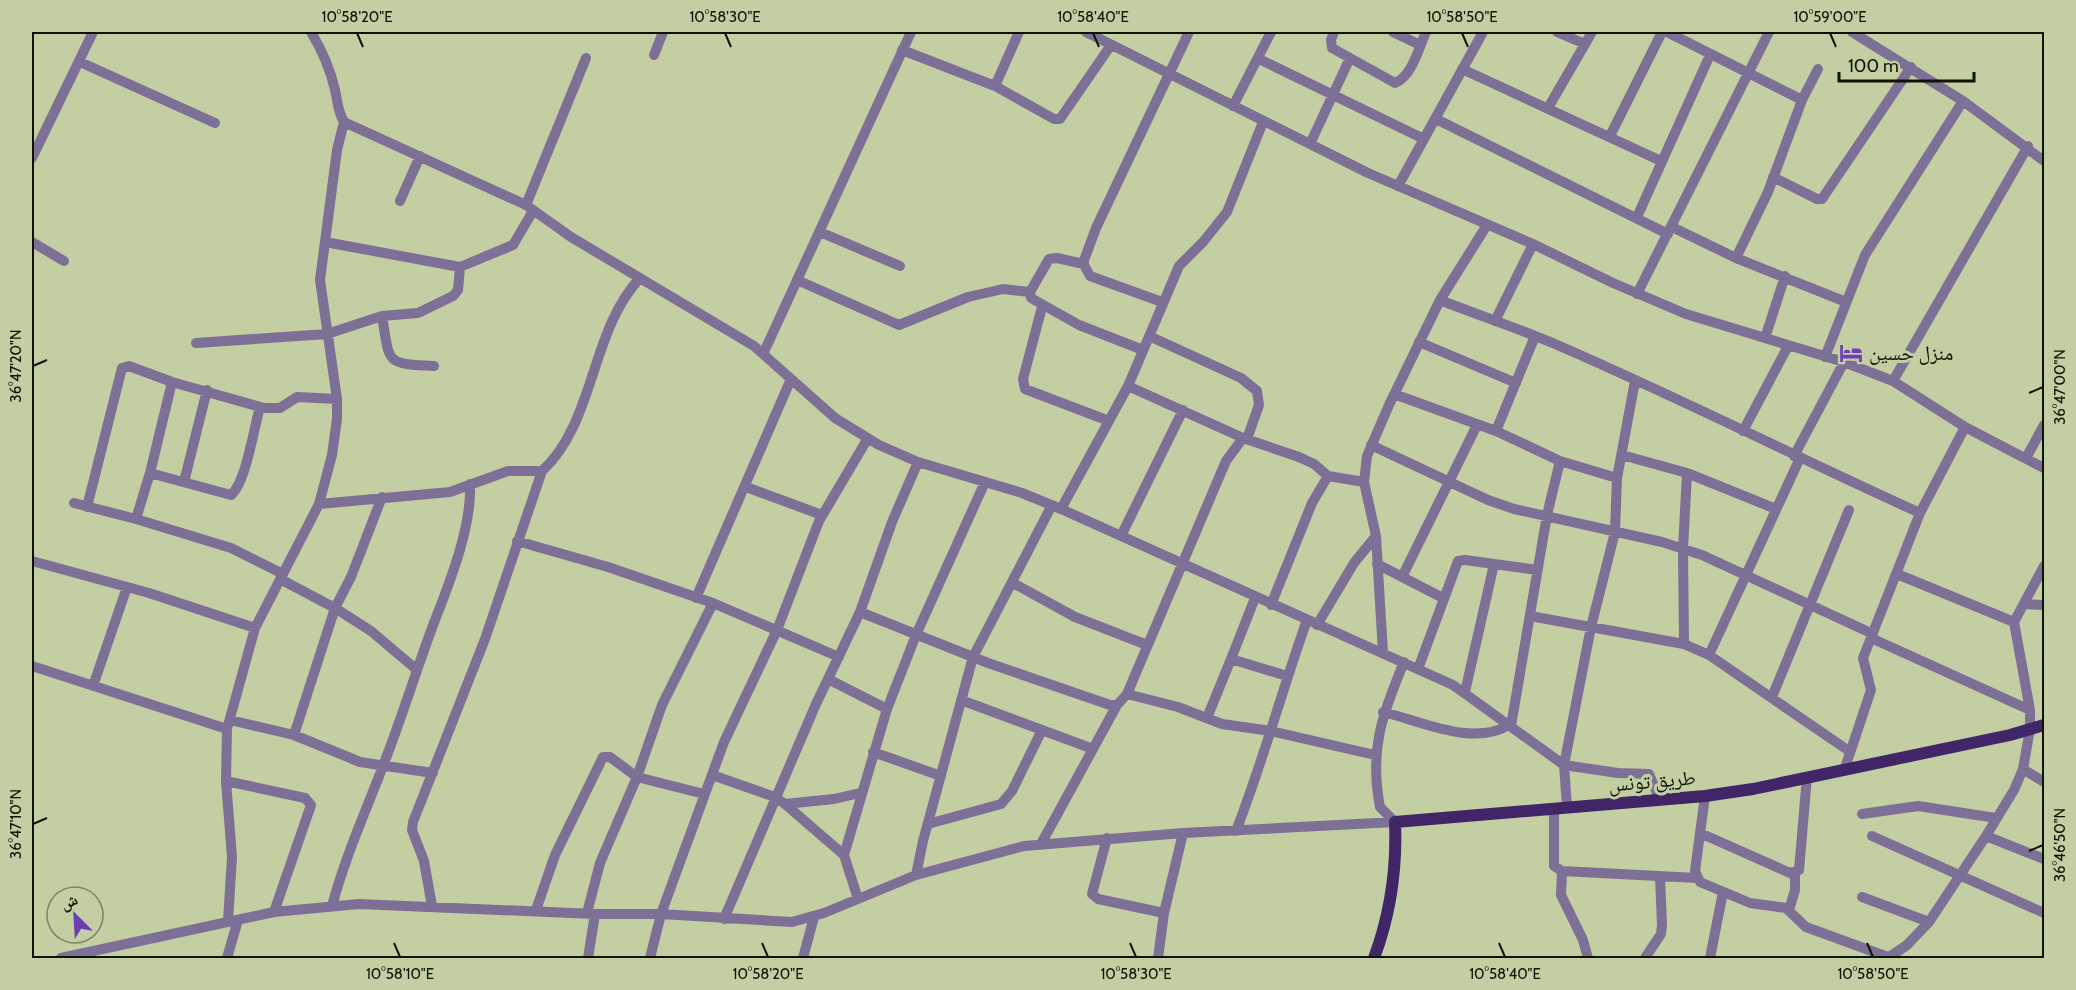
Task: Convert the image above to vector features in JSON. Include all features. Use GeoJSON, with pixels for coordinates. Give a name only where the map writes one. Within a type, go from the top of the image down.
{"type":"FeatureCollection","features":[{"type":"Feature","properties":{"kind":"main road","name":"طريق تونس"},"geometry":{"type":"LineString","coordinates":[[1395,822],[1705,796],[1807,777],[2044,725]]}},
{"type":"Feature","properties":{"kind":"main road"},"geometry":{"type":"LineString","coordinates":[[1374,958],[1380,942],[1397,860],[1395,822]]}},
{"type":"Feature","properties":{"kind":"street"},"geometry":{"type":"LineString","coordinates":[[32,158],[93,32]]}},
{"type":"Feature","properties":{"kind":"street"},"geometry":{"type":"LineString","coordinates":[[311,32],[323,49],[335,90],[336,109],[344,122],[530,208],[640,278],[764,352],[836,418],[868,438],[918,462],[1056,507],[1183,566],[1418,669],[1465,692],[1564,765],[1618,773],[1649,774],[1660,800]]}},
{"type":"Feature","properties":{"kind":"street"},"geometry":{"type":"LineString","coordinates":[[654,55],[663,32]]}},
{"type":"Feature","properties":{"kind":"street"},"geometry":{"type":"LineString","coordinates":[[764,352],[911,32]]}},
{"type":"Feature","properties":{"kind":"street"},"geometry":{"type":"LineString","coordinates":[[995,86],[1019,32]]}},
{"type":"Feature","properties":{"kind":"street"},"geometry":{"type":"LineString","coordinates":[[1086,32],[1263,122],[1398,186],[1533,244],[1637,294],[1686,314],[1844,362],[1893,381],[1965,427],[2044,468]]}},
{"type":"Feature","properties":{"kind":"street"},"geometry":{"type":"LineString","coordinates":[[1162,302],[1090,276],[1084,264],[1096,228],[1189,32]]}},
{"type":"Feature","properties":{"kind":"street"},"geometry":{"type":"LineString","coordinates":[[1233,106],[1271,32]]}},
{"type":"Feature","properties":{"kind":"street"},"geometry":{"type":"LineString","coordinates":[[1334,32],[1331,40],[1332,48],[1349,60],[1395,83],[1402,80],[1408,71],[1426,32]]}},
{"type":"Feature","properties":{"kind":"street"},"geometry":{"type":"LineString","coordinates":[[1393,32],[1420,45]]}},
{"type":"Feature","properties":{"kind":"street"},"geometry":{"type":"LineString","coordinates":[[1398,186],[1483,32]]}},
{"type":"Feature","properties":{"kind":"street"},"geometry":{"type":"LineString","coordinates":[[1557,32],[1585,44]]}},
{"type":"Feature","properties":{"kind":"street"},"geometry":{"type":"LineString","coordinates":[[1548,108],[1593,32]]}},
{"type":"Feature","properties":{"kind":"street"},"geometry":{"type":"LineString","coordinates":[[1610,136],[1664,32],[1802,100]]}},
{"type":"Feature","properties":{"kind":"street"},"geometry":{"type":"LineString","coordinates":[[1637,294],[1769,32]]}},
{"type":"Feature","properties":{"kind":"street"},"geometry":{"type":"LineString","coordinates":[[1855,32],[1963,101],[2028,146],[2044,161]]}},
{"type":"Feature","properties":{"kind":"street"},"geometry":{"type":"LineString","coordinates":[[902,50],[995,86],[1054,119],[1059,119],[1111,45]]}},
{"type":"Feature","properties":{"kind":"street"},"geometry":{"type":"LineString","coordinates":[[1636,217],[1710,55]]}},
{"type":"Feature","properties":{"kind":"street"},"geometry":{"type":"LineString","coordinates":[[325,242],[460,267],[513,245],[530,208],[586,58]]}},
{"type":"Feature","properties":{"kind":"street"},"geometry":{"type":"LineString","coordinates":[[1259,59],[1424,139]]}},
{"type":"Feature","properties":{"kind":"street"},"geometry":{"type":"LineString","coordinates":[[1310,144],[1349,60]]}},
{"type":"Feature","properties":{"kind":"street"},"geometry":{"type":"LineString","coordinates":[[80,62],[214,123]]}},
{"type":"Feature","properties":{"kind":"street"},"geometry":{"type":"LineString","coordinates":[[1773,177],[1817,199],[1822,199],[1911,67]]}},
{"type":"Feature","properties":{"kind":"street"},"geometry":{"type":"LineString","coordinates":[[1462,69],[1661,161]]}},
{"type":"Feature","properties":{"kind":"street"},"geometry":{"type":"LineString","coordinates":[[1736,258],[1773,177],[1802,100],[1818,69]]}},
{"type":"Feature","properties":{"kind":"street"},"geometry":{"type":"LineString","coordinates":[[1825,357],[1865,255],[1963,101]]}},
{"type":"Feature","properties":{"kind":"street"},"geometry":{"type":"LineString","coordinates":[[1436,119],[1636,217],[1846,302]]}},
{"type":"Feature","properties":{"kind":"street"},"geometry":{"type":"LineString","coordinates":[[227,958],[233,920],[232,857],[226,782],[229,724],[255,628],[319,504],[329,473],[338,418],[320,280],[344,122]]}},
{"type":"Feature","properties":{"kind":"street"},"geometry":{"type":"LineString","coordinates":[[916,875],[927,824],[973,657],[1056,507],[1110,421],[1128,386],[1179,266],[1203,242],[1227,212],[1263,122]]}},
{"type":"Feature","properties":{"kind":"street"},"geometry":{"type":"LineString","coordinates":[[1893,381],[2028,146]]}},
{"type":"Feature","properties":{"kind":"street"},"geometry":{"type":"LineString","coordinates":[[400,201],[420,156]]}},
{"type":"Feature","properties":{"kind":"street"},"geometry":{"type":"LineString","coordinates":[[1383,653],[1376,536],[1364,482],[1364,469],[1371,445],[1440,300],[1487,225]]}},
{"type":"Feature","properties":{"kind":"street"},"geometry":{"type":"LineString","coordinates":[[820,232],[900,266]]}},
{"type":"Feature","properties":{"kind":"street"},"geometry":{"type":"LineString","coordinates":[[32,242],[64,261]]}},
{"type":"Feature","properties":{"kind":"street"},"geometry":{"type":"LineString","coordinates":[[1495,321],[1533,244]]}},
{"type":"Feature","properties":{"kind":"street"},"geometry":{"type":"LineString","coordinates":[[1084,264],[1057,258],[1049,259],[1030,292],[1032,300],[1079,325],[1143,350]]}},
{"type":"Feature","properties":{"kind":"street"},"geometry":{"type":"LineString","coordinates":[[196,343],[327,334],[382,316],[418,313],[453,296],[458,290],[460,267]]}},
{"type":"Feature","properties":{"kind":"street"},"geometry":{"type":"LineString","coordinates":[[1766,338],[1785,276]]}},
{"type":"Feature","properties":{"kind":"street"},"geometry":{"type":"LineString","coordinates":[[432,906],[424,861],[412,830],[416,813],[485,639],[542,471],[558,456],[582,405],[618,307],[640,278]]}},
{"type":"Feature","properties":{"kind":"street"},"geometry":{"type":"LineString","coordinates":[[797,280],[899,325],[968,297],[1003,289],[1030,292]]}},
{"type":"Feature","properties":{"kind":"street"},"geometry":{"type":"LineString","coordinates":[[1440,300],[1534,336],[1687,403],[1797,457],[1920,513]]}},
{"type":"Feature","properties":{"kind":"street"},"geometry":{"type":"LineString","coordinates":[[1042,307],[1023,379],[1025,389],[1029,393],[1110,421]]}},
{"type":"Feature","properties":{"kind":"street"},"geometry":{"type":"LineString","coordinates":[[382,316],[393,362],[400,365],[434,366]]}},
{"type":"Feature","properties":{"kind":"street"},"geometry":{"type":"LineString","coordinates":[[1041,844],[1117,705],[1126,694],[1183,566],[1226,461],[1245,439],[1258,405],[1257,391],[1241,378],[1149,336]]}},
{"type":"Feature","properties":{"kind":"street"},"geometry":{"type":"LineString","coordinates":[[1496,431],[1534,336]]}},
{"type":"Feature","properties":{"kind":"street"},"geometry":{"type":"LineString","coordinates":[[1419,342],[1516,383]]}},
{"type":"Feature","properties":{"kind":"street"},"geometry":{"type":"LineString","coordinates":[[1743,431],[1788,346]]}},
{"type":"Feature","properties":{"kind":"street"},"geometry":{"type":"LineString","coordinates":[[1709,655],[1776,509],[1797,457],[1844,362]]}},
{"type":"Feature","properties":{"kind":"street"},"geometry":{"type":"LineString","coordinates":[[87,507],[122,368],[129,366],[172,382],[207,390],[260,407],[280,408],[297,397],[337,399]]}},
{"type":"Feature","properties":{"kind":"street"},"geometry":{"type":"LineString","coordinates":[[696,598],[791,379]]}},
{"type":"Feature","properties":{"kind":"street"},"geometry":{"type":"LineString","coordinates":[[1635,381],[1617,478],[1615,532],[1591,627],[1564,765],[1554,866],[1562,871],[1697,878],[1750,903],[1789,910],[1806,927],[1888,958],[1907,945],[1929,922],[1986,836],[2014,790],[2023,769],[2031,729],[2030,710],[2014,622],[2044,566]]}},
{"type":"Feature","properties":{"kind":"street"},"geometry":{"type":"LineString","coordinates":[[135,519],[150,473],[172,382]]}},
{"type":"Feature","properties":{"kind":"street"},"geometry":{"type":"LineString","coordinates":[[1128,386],[1245,439],[1299,457],[1314,464],[1328,476],[1364,482]]}},
{"type":"Feature","properties":{"kind":"street"},"geometry":{"type":"LineString","coordinates":[[184,482],[207,390]]}},
{"type":"Feature","properties":{"kind":"street"},"geometry":{"type":"LineString","coordinates":[[1394,394],[1496,431],[1560,460],[1617,478]]}},
{"type":"Feature","properties":{"kind":"street"},"geometry":{"type":"LineString","coordinates":[[150,473],[227,494],[234,493],[260,407]]}},
{"type":"Feature","properties":{"kind":"street"},"geometry":{"type":"LineString","coordinates":[[1121,536],[1182,410]]}},
{"type":"Feature","properties":{"kind":"street"},"geometry":{"type":"LineString","coordinates":[[1402,577],[1477,425]]}},
{"type":"Feature","properties":{"kind":"street"},"geometry":{"type":"LineString","coordinates":[[2026,458],[2044,425]]}},
{"type":"Feature","properties":{"kind":"street"},"geometry":{"type":"LineString","coordinates":[[1845,768],[1871,690],[1863,665],[1872,636],[1920,513],[1965,427]]}},
{"type":"Feature","properties":{"kind":"street"},"geometry":{"type":"LineString","coordinates":[[650,958],[661,914],[704,794],[734,721],[777,630],[822,514],[868,438]]}},
{"type":"Feature","properties":{"kind":"street"},"geometry":{"type":"LineString","coordinates":[[1371,445],[1514,509],[1683,549],[1746,576],[2030,710]]}},
{"type":"Feature","properties":{"kind":"street"},"geometry":{"type":"LineString","coordinates":[[1622,454],[1687,473],[1776,509]]}},
{"type":"Feature","properties":{"kind":"street"},"geometry":{"type":"LineString","coordinates":[[1510,726],[1547,515],[1560,460]]}},
{"type":"Feature","properties":{"kind":"street"},"geometry":{"type":"LineString","coordinates":[[724,919],[775,797],[860,612],[892,522],[918,462]]}},
{"type":"Feature","properties":{"kind":"street"},"geometry":{"type":"LineString","coordinates":[[319,504],[450,492],[508,471],[542,471]]}},
{"type":"Feature","properties":{"kind":"street"},"geometry":{"type":"LineString","coordinates":[[1684,644],[1683,549],[1687,473]]}},
{"type":"Feature","properties":{"kind":"street"},"geometry":{"type":"LineString","coordinates":[[1271,605],[1312,503],[1328,476]]}},
{"type":"Feature","properties":{"kind":"street"},"geometry":{"type":"LineString","coordinates":[[844,855],[860,793],[887,709],[916,635],[985,482]]}},
{"type":"Feature","properties":{"kind":"street"},"geometry":{"type":"LineString","coordinates":[[332,906],[352,839],[384,765],[452,570],[471,498],[470,484]]}},
{"type":"Feature","properties":{"kind":"street"},"geometry":{"type":"LineString","coordinates":[[746,487],[822,514]]}},
{"type":"Feature","properties":{"kind":"street"},"geometry":{"type":"LineString","coordinates":[[294,735],[335,608],[351,577],[381,497]]}},
{"type":"Feature","properties":{"kind":"street"},"geometry":{"type":"LineString","coordinates":[[74,503],[231,548],[371,631],[417,670]]}},
{"type":"Feature","properties":{"kind":"street"},"geometry":{"type":"LineString","coordinates":[[1772,697],[1849,510]]}},
{"type":"Feature","properties":{"kind":"street"},"geometry":{"type":"LineString","coordinates":[[1236,831],[1260,769],[1287,676],[1312,622],[1376,536]]}},
{"type":"Feature","properties":{"kind":"street"},"geometry":{"type":"LineString","coordinates":[[517,541],[608,567],[713,603],[839,657]]}},
{"type":"Feature","properties":{"kind":"street"},"geometry":{"type":"LineString","coordinates":[[32,561],[127,587],[255,628]]}},
{"type":"Feature","properties":{"kind":"street"},"geometry":{"type":"LineString","coordinates":[[1418,669],[1458,561],[1538,570]]}},
{"type":"Feature","properties":{"kind":"street"},"geometry":{"type":"LineString","coordinates":[[1377,564],[1443,598]]}},
{"type":"Feature","properties":{"kind":"street"},"geometry":{"type":"LineString","coordinates":[[1465,692],[1494,564]]}},
{"type":"Feature","properties":{"kind":"street"},"geometry":{"type":"LineString","coordinates":[[1897,574],[2014,622]]}},
{"type":"Feature","properties":{"kind":"street"},"geometry":{"type":"LineString","coordinates":[[1013,583],[1075,617],[1148,645]]}},
{"type":"Feature","properties":{"kind":"street"},"geometry":{"type":"LineString","coordinates":[[93,686],[127,587]]}},
{"type":"Feature","properties":{"kind":"street"},"geometry":{"type":"LineString","coordinates":[[1207,718],[1255,598]]}},
{"type":"Feature","properties":{"kind":"street"},"geometry":{"type":"LineString","coordinates":[[588,958],[591,913],[600,863],[637,777],[668,689],[713,603]]}},
{"type":"Feature","properties":{"kind":"street"},"geometry":{"type":"LineString","coordinates":[[2024,604],[2044,605]]}},
{"type":"Feature","properties":{"kind":"street"},"geometry":{"type":"LineString","coordinates":[[860,612],[973,657],[1110,705],[1117,705]]}},
{"type":"Feature","properties":{"kind":"street"},"geometry":{"type":"LineString","coordinates":[[1530,616],[1684,644],[1709,655],[1850,751]]}},
{"type":"Feature","properties":{"kind":"street"},"geometry":{"type":"LineString","coordinates":[[1231,659],[1287,676]]}},
{"type":"Feature","properties":{"kind":"street"},"geometry":{"type":"LineString","coordinates":[[1395,822],[1380,807],[1375,755],[1383,712],[1404,663]]}},
{"type":"Feature","properties":{"kind":"street"},"geometry":{"type":"LineString","coordinates":[[32,666],[93,686],[229,724],[294,735],[360,762],[433,773]]}},
{"type":"Feature","properties":{"kind":"street"},"geometry":{"type":"LineString","coordinates":[[828,679],[887,709]]}},
{"type":"Feature","properties":{"kind":"street"},"geometry":{"type":"LineString","coordinates":[[1126,694],[1178,707],[1222,724],[1271,731],[1375,755]]}},
{"type":"Feature","properties":{"kind":"street"},"geometry":{"type":"LineString","coordinates":[[962,700],[1093,748]]}},
{"type":"Feature","properties":{"kind":"street"},"geometry":{"type":"LineString","coordinates":[[1383,712],[1476,735],[1493,733],[1510,726]]}},
{"type":"Feature","properties":{"kind":"street"},"geometry":{"type":"LineString","coordinates":[[927,824],[1001,804],[1012,791],[1042,730]]}},
{"type":"Feature","properties":{"kind":"street"},"geometry":{"type":"LineString","coordinates":[[873,752],[941,776]]}},
{"type":"Feature","properties":{"kind":"street"},"geometry":{"type":"LineString","coordinates":[[536,910],[555,855],[602,759],[606,756],[637,777],[704,794]]}},
{"type":"Feature","properties":{"kind":"street"},"geometry":{"type":"LineString","coordinates":[[2023,769],[2044,782]]}},
{"type":"Feature","properties":{"kind":"street"},"geometry":{"type":"LineString","coordinates":[[712,775],[775,797],[785,804],[844,855],[858,899]]}},
{"type":"Feature","properties":{"kind":"street"},"geometry":{"type":"LineString","coordinates":[[1789,910],[1795,890],[1795,873],[1799,870],[1807,777]]}},
{"type":"Feature","properties":{"kind":"street"},"geometry":{"type":"LineString","coordinates":[[226,782],[286,792],[305,798],[311,805],[274,912]]}},
{"type":"Feature","properties":{"kind":"street"},"geometry":{"type":"LineString","coordinates":[[785,804],[834,799],[860,793]]}},
{"type":"Feature","properties":{"kind":"street"},"geometry":{"type":"LineString","coordinates":[[1697,878],[1695,871],[1705,796]]}},
{"type":"Feature","properties":{"kind":"street"},"geometry":{"type":"LineString","coordinates":[[1862,814],[1918,806],[1996,818]]}},
{"type":"Feature","properties":{"kind":"street"},"geometry":{"type":"LineString","coordinates":[[61,958],[274,912],[359,904],[661,914],[778,923],[814,917],[916,875],[963,861],[1041,844],[1183,833],[1395,822]]}},
{"type":"Feature","properties":{"kind":"street"},"geometry":{"type":"LineString","coordinates":[[1158,958],[1164,913],[1183,833]]}},
{"type":"Feature","properties":{"kind":"street"},"geometry":{"type":"LineString","coordinates":[[1700,833],[1790,873],[1795,873]]}},
{"type":"Feature","properties":{"kind":"street"},"geometry":{"type":"LineString","coordinates":[[1872,836],[2044,913]]}},
{"type":"Feature","properties":{"kind":"street"},"geometry":{"type":"LineString","coordinates":[[1986,836],[2044,859]]}},
{"type":"Feature","properties":{"kind":"street"},"geometry":{"type":"LineString","coordinates":[[1107,838],[1092,889],[1094,897],[1164,913]]}},
{"type":"Feature","properties":{"kind":"street"},"geometry":{"type":"LineString","coordinates":[[1562,871],[1561,895],[1583,940],[1588,958]]}},
{"type":"Feature","properties":{"kind":"street"},"geometry":{"type":"LineString","coordinates":[[1646,958],[1661,934],[1660,876]]}},
{"type":"Feature","properties":{"kind":"street"},"geometry":{"type":"LineString","coordinates":[[1710,958],[1723,892]]}},
{"type":"Feature","properties":{"kind":"street"},"geometry":{"type":"LineString","coordinates":[[1862,897],[1929,922]]}},
{"type":"Feature","properties":{"kind":"street"},"geometry":{"type":"LineString","coordinates":[[803,958],[814,917]]}},
{"type":"Feature","properties":{"kind":"place","name":"منزل حسين"},"geometry":{"type":"Point","coordinates":[1851,353]}}]}
